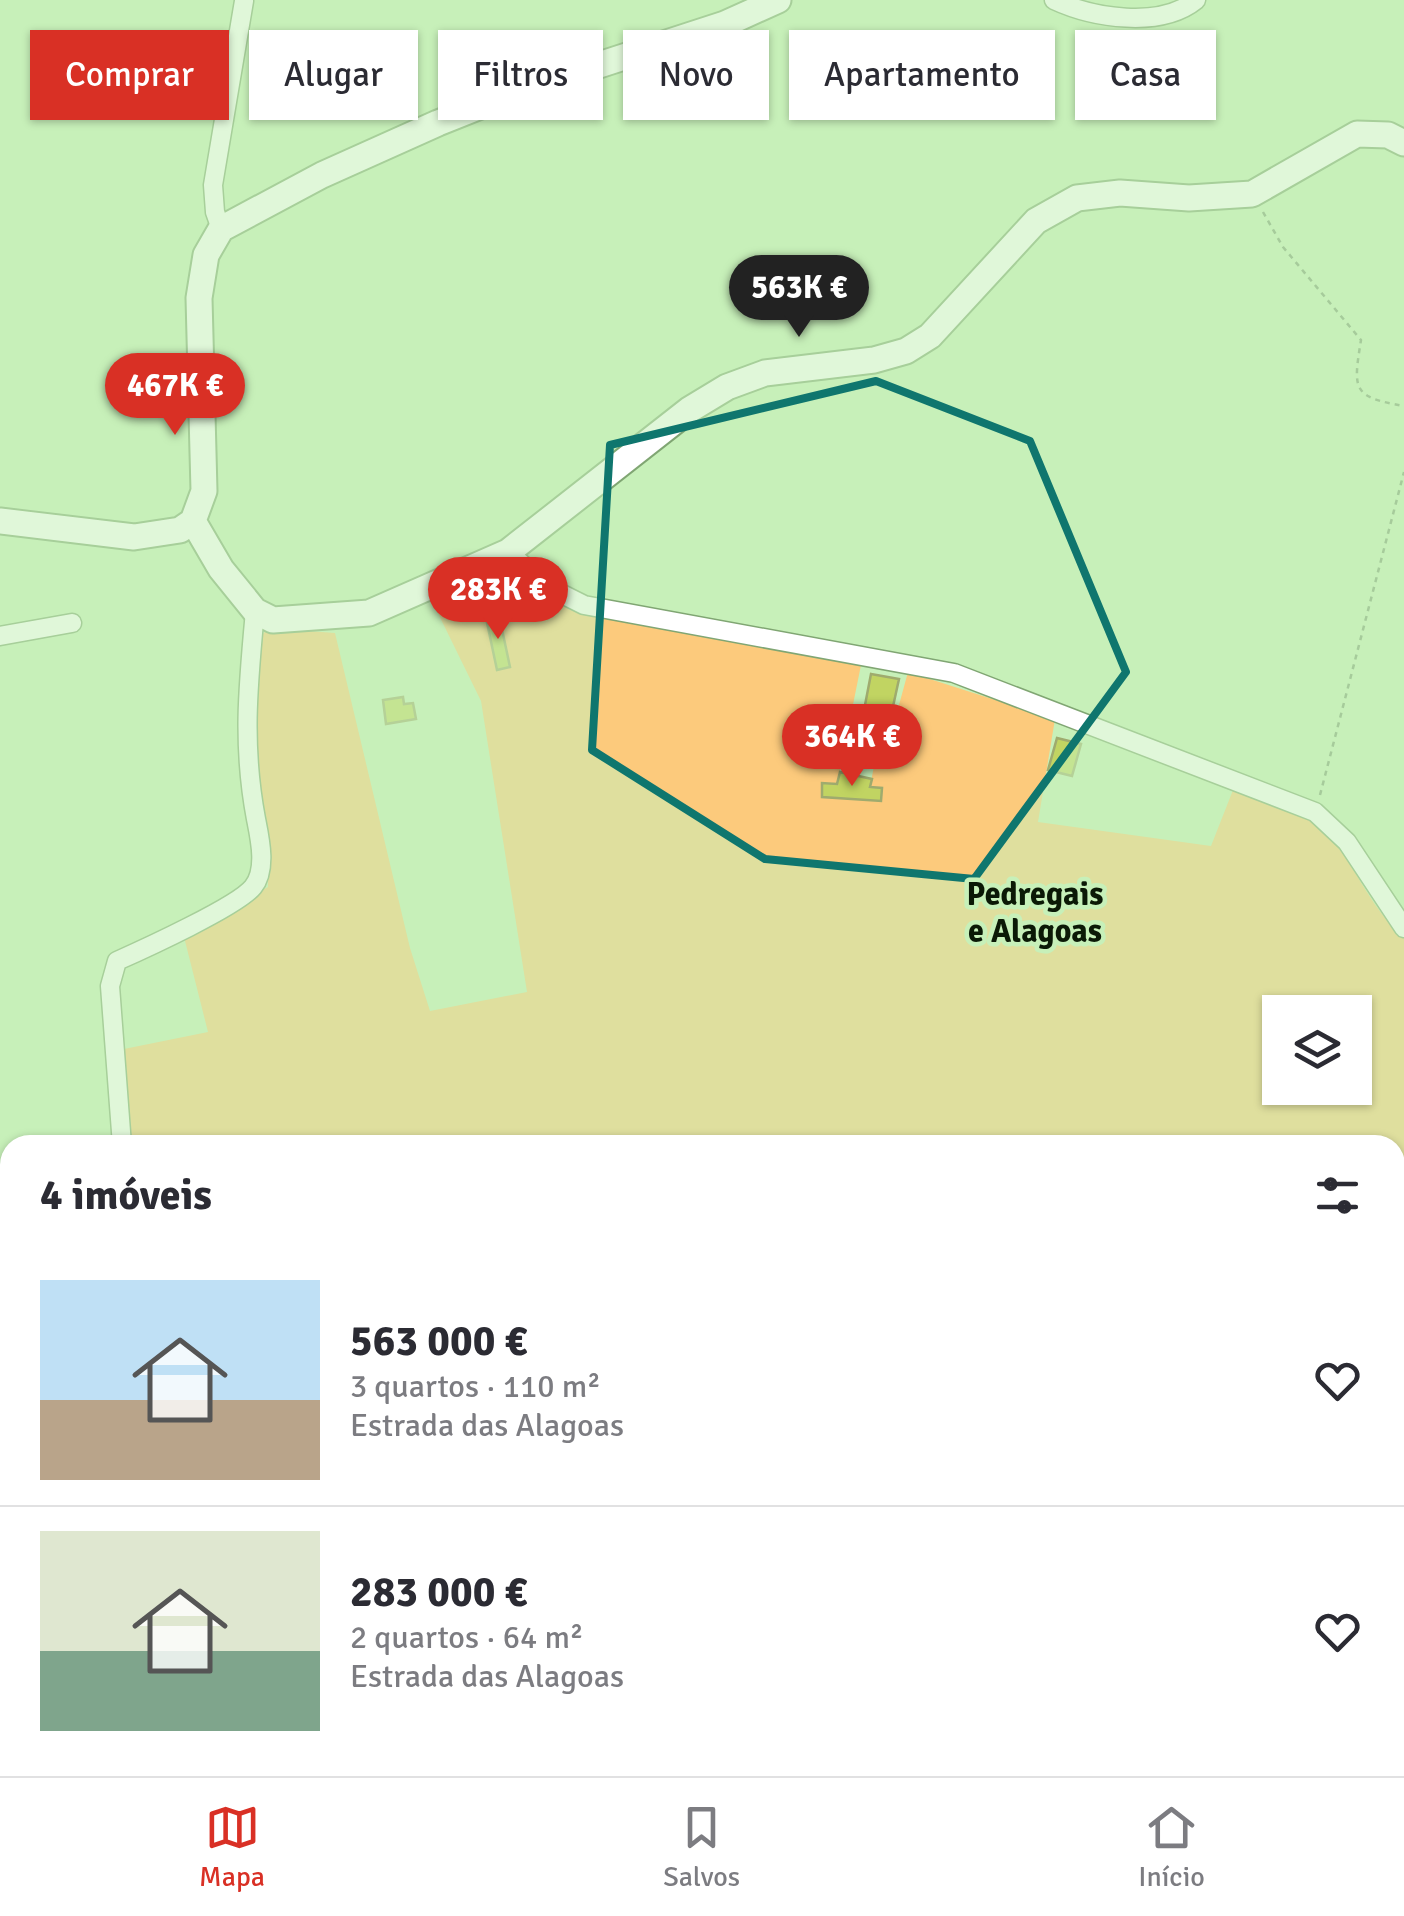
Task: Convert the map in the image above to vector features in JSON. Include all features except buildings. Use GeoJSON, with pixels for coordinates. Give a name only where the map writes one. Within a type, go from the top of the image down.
{"type":"FeatureCollection","features":[{"type":"Feature","properties":{"kind":"street"},"geometry":{"type":"LineString","coordinates":[[0,521],[134,537],[180,530],[194,521],[204,491],[199,298],[206,255],[221,228],[322,175],[438,123],[513,93],[724,24],[778,0]]}},
{"type":"Feature","properties":{"kind":"street"},"geometry":{"type":"LineString","coordinates":[[1054,0],[1114,15],[1160,16],[1196,0]]}},
{"type":"Feature","properties":{"kind":"street"},"geometry":{"type":"LineString","coordinates":[[221,228],[214,212],[213,186],[244,1]]}},
{"type":"Feature","properties":{"kind":"street"},"geometry":{"type":"LineString","coordinates":[[194,521],[221,569],[255,611],[273,620],[369,613],[508,552],[690,410],[727,387],[765,373],[874,360],[906,351],[930,336],[1036,221],[1078,198],[1120,193],[1190,198],[1252,194],[1357,134],[1388,135],[1404,142]]}},
{"type":"Feature","properties":{"kind":"street"},"geometry":{"type":"LineString","coordinates":[[508,552],[550,588],[584,606],[954,672],[1315,812],[1348,842],[1404,928]]}},
{"type":"Feature","properties":{"kind":"street"},"geometry":{"type":"LineString","coordinates":[[121,1135],[111,973],[117,961],[240,898],[257,882],[261,857],[245,760],[244,720],[255,611]]}},
{"type":"Feature","properties":{"kind":"street"},"geometry":{"type":"LineString","coordinates":[[0,636],[72,623]]}},
{"type":"Feature","properties":{"kind":"path"},"geometry":{"type":"LineString","coordinates":[[1252,194],[1283,247],[1361,340],[1355,377],[1359,390],[1367,400],[1404,406]]}},
{"type":"Feature","properties":{"kind":"path"},"geometry":{"type":"LineString","coordinates":[[1315,812],[1404,472]]}},
{"type":"Feature","properties":{"kind":"highlighted area"},"geometry":{"type":"Polygon","coordinates":[[[876,381],[1030,441],[1126,672],[974,879],[765,859],[592,750],[610,445],[876,381]]]}},
{"type":"Feature","properties":{"kind":"shaded area"},"geometry":{"type":"Polygon","coordinates":[[[503,566],[518,571],[570,610],[862,660],[837,784],[822,784],[822,797],[870,787],[874,766],[864,763],[860,743],[863,731],[873,712],[896,716],[908,672],[1055,719],[1038,822],[1211,846],[1235,785],[1310,819],[1331,838],[1380,911],[1404,937],[1404,1135],[128,1135],[124,1049],[208,1032],[183,933],[268,887],[267,828],[252,743],[263,634],[268,628],[335,633],[410,948],[430,1011],[527,992],[481,701],[430,597],[503,566]]]}},
{"type":"Feature","properties":{"kind":"district","name":"Pedregais e Alagoas"},"geometry":{"type":"Point","coordinates":[1035,912]}}]}
